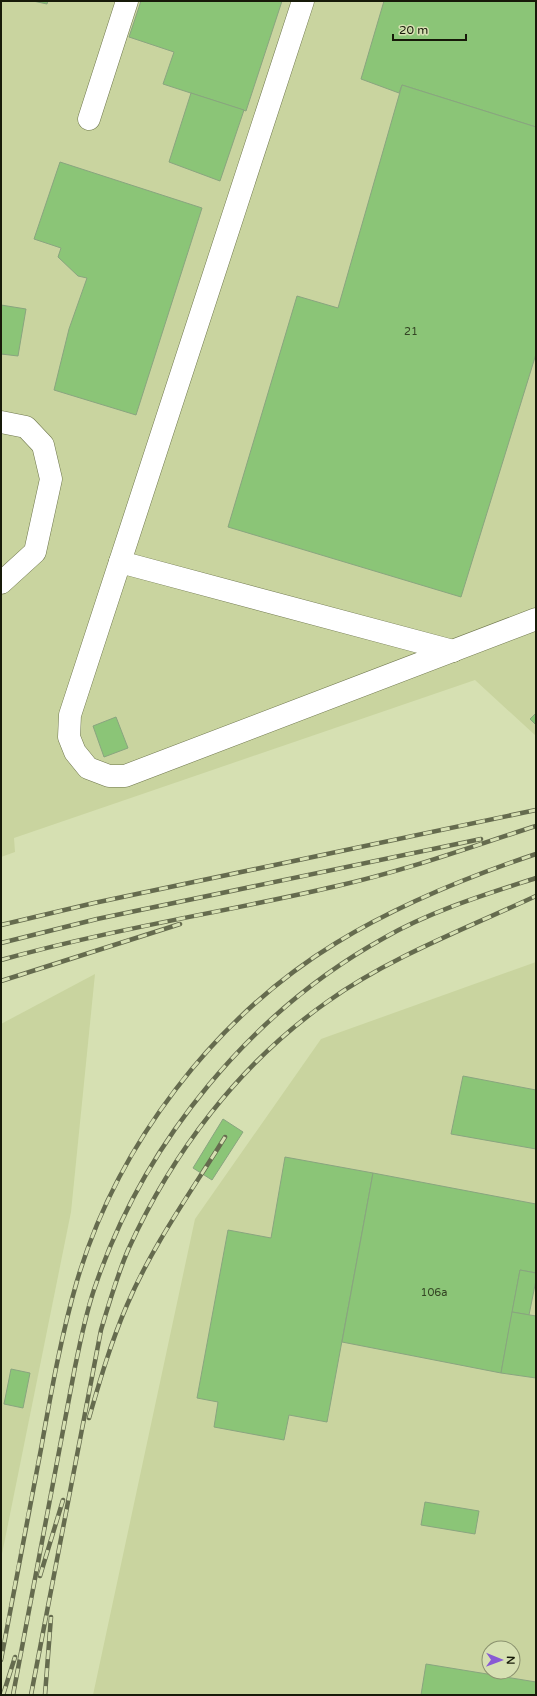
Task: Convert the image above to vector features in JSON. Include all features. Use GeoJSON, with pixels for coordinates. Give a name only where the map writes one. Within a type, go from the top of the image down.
{"type":"FeatureCollection","features":[{"type":"Feature","properties":{"kind":"lane"},"geometry":{"type":"LineString","coordinates":[[89,119],[127,1]]}},
{"type":"Feature","properties":{"kind":"lane"},"geometry":{"type":"LineString","coordinates":[[303,1],[70,715],[69,737],[75,752],[88,768],[109,776],[125,776],[536,619]]}},
{"type":"Feature","properties":{"kind":"lane"},"geometry":{"type":"LineString","coordinates":[[1,422],[26,426],[42,444],[51,478],[34,552],[1,583]]}},
{"type":"Feature","properties":{"kind":"lane"},"geometry":{"type":"LineString","coordinates":[[120,562],[453,651]]}},
{"type":"Feature","properties":{"kind":"shaded area"},"geometry":{"type":"Polygon","coordinates":[[[1,1],[536,1],[536,736],[475,680],[14,838],[15,852],[1,857],[1,1]]]}},
{"type":"Feature","properties":{"kind":"shaded area"},"geometry":{"type":"Polygon","coordinates":[[[536,962],[536,1695],[93,1695],[195,1219],[321,1039],[536,962]]]}},
{"type":"Feature","properties":{"kind":"shaded area"},"geometry":{"type":"Polygon","coordinates":[[[95,974],[71,1212],[1,1559],[1,1024],[95,974]]]}},
{"type":"Feature","properties":{"kind":"building"},"geometry":{"type":"Polygon","coordinates":[[[33,1],[48,1],[47,4],[33,1]]]}},
{"type":"Feature","properties":{"kind":"building"},"geometry":{"type":"Polygon","coordinates":[[[141,1],[282,1],[246,111],[163,84],[174,52],[129,37],[141,1]]]}},
{"type":"Feature","properties":{"kind":"building"},"geometry":{"type":"Polygon","coordinates":[[[384,1],[536,1],[536,127],[402,85],[399,93],[361,79],[384,1]]]}},
{"type":"Feature","properties":{"kind":"building"},"geometry":{"type":"Polygon","coordinates":[[[402,85],[536,127],[536,354],[461,597],[228,527],[297,296],[338,308],[402,85]]]}},
{"type":"Feature","properties":{"kind":"building"},"geometry":{"type":"Polygon","coordinates":[[[191,93],[244,110],[220,181],[169,162],[191,93]]]}},
{"type":"Feature","properties":{"kind":"building"},"geometry":{"type":"Polygon","coordinates":[[[60,162],[202,208],[136,415],[54,390],[69,329],[87,278],[78,276],[58,257],[61,248],[34,239],[60,162]]]}},
{"type":"Feature","properties":{"kind":"building"},"geometry":{"type":"Polygon","coordinates":[[[1,305],[26,309],[18,356],[1,354],[1,305]]]}},
{"type":"Feature","properties":{"kind":"building"},"geometry":{"type":"Polygon","coordinates":[[[536,713],[536,725],[530,719],[536,713]]]}},
{"type":"Feature","properties":{"kind":"building"},"geometry":{"type":"Polygon","coordinates":[[[116,717],[128,748],[104,757],[93,726],[116,717]]]}},
{"type":"Feature","properties":{"kind":"building"},"geometry":{"type":"Polygon","coordinates":[[[463,1076],[536,1090],[536,1149],[451,1134],[463,1076]]]}},
{"type":"Feature","properties":{"kind":"building"},"geometry":{"type":"Polygon","coordinates":[[[223,1119],[243,1132],[212,1180],[193,1168],[223,1119]]]}},
{"type":"Feature","properties":{"kind":"building"},"geometry":{"type":"Polygon","coordinates":[[[285,1157],[373,1173],[327,1422],[289,1415],[284,1440],[214,1427],[218,1402],[197,1398],[228,1230],[271,1238],[285,1157]]]}},
{"type":"Feature","properties":{"kind":"building"},"geometry":{"type":"Polygon","coordinates":[[[373,1173],[536,1204],[536,1273],[520,1270],[501,1373],[342,1342],[373,1173]]]}},
{"type":"Feature","properties":{"kind":"building"},"geometry":{"type":"Polygon","coordinates":[[[520,1270],[536,1273],[529,1315],[512,1312],[520,1270]]]}},
{"type":"Feature","properties":{"kind":"building"},"geometry":{"type":"Polygon","coordinates":[[[512,1312],[536,1316],[536,1378],[501,1373],[512,1312]]]}},
{"type":"Feature","properties":{"kind":"building"},"geometry":{"type":"Polygon","coordinates":[[[11,1369],[30,1373],[23,1408],[4,1404],[11,1369]]]}},
{"type":"Feature","properties":{"kind":"building"},"geometry":{"type":"Polygon","coordinates":[[[425,1502],[479,1511],[475,1534],[421,1525],[425,1502]]]}},
{"type":"Feature","properties":{"kind":"building"},"geometry":{"type":"Polygon","coordinates":[[[426,1664],[481,1673],[481,1680],[521,1680],[536,1682],[536,1695],[421,1695],[426,1664]]]}},
{"type":"Feature","properties":{"kind":"railway"},"geometry":{"type":"LineString","coordinates":[[1,925],[94,903],[536,810]]}},
{"type":"Feature","properties":{"kind":"railway"},"geometry":{"type":"LineString","coordinates":[[1,960],[85,939],[362,880],[412,866],[536,826]]}},
{"type":"Feature","properties":{"kind":"railway"},"geometry":{"type":"LineString","coordinates":[[1,943],[97,919],[481,839]]}},
{"type":"Feature","properties":{"kind":"railway"},"geometry":{"type":"LineString","coordinates":[[1,1660],[61,1344],[71,1302],[95,1230],[117,1181],[145,1134],[176,1089],[211,1047],[250,1008],[292,973],[336,943],[408,904],[484,872],[536,854]]}},
{"type":"Feature","properties":{"kind":"railway"},"geometry":{"type":"LineString","coordinates":[[13,1695],[75,1367],[89,1304],[117,1231],[143,1180],[174,1131],[209,1085],[248,1042],[290,1003],[336,968],[402,928],[458,904],[536,878]]}},
{"type":"Feature","properties":{"kind":"railway"},"geometry":{"type":"LineString","coordinates":[[31,1695],[101,1330],[128,1250],[165,1179],[187,1145],[237,1082],[265,1053],[295,1026],[327,1002],[376,971],[428,944],[536,896]]}},
{"type":"Feature","properties":{"kind":"railway"},"geometry":{"type":"LineString","coordinates":[[1,981],[180,924]]}},
{"type":"Feature","properties":{"kind":"railway"},"geometry":{"type":"LineString","coordinates":[[89,1418],[111,1347],[121,1319],[137,1283],[160,1240],[225,1137]]}},
{"type":"Feature","properties":{"kind":"railway"},"geometry":{"type":"LineString","coordinates":[[40,1576],[63,1500]]}},
{"type":"Feature","properties":{"kind":"railway"},"geometry":{"type":"LineString","coordinates":[[45,1695],[51,1617]]}},
{"type":"Feature","properties":{"kind":"railway"},"geometry":{"type":"LineString","coordinates":[[3,1695],[15,1657]]}}]}
